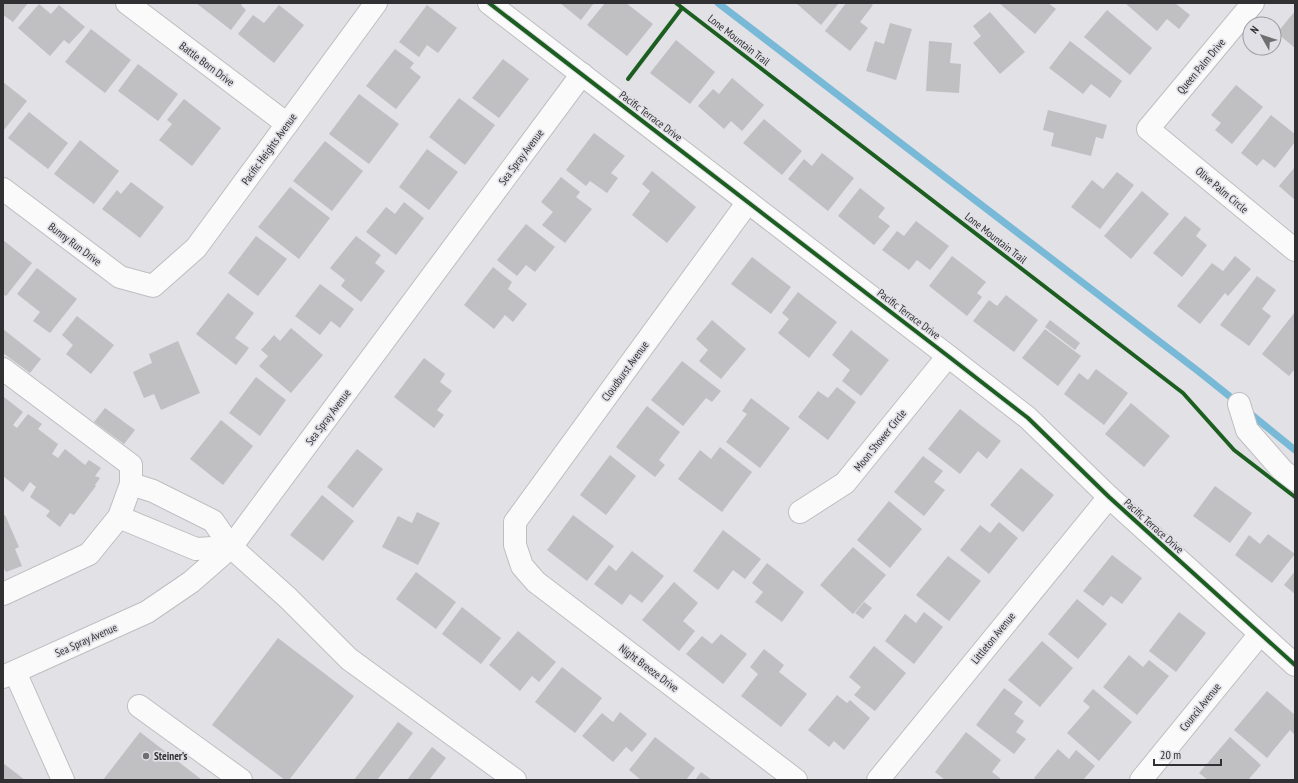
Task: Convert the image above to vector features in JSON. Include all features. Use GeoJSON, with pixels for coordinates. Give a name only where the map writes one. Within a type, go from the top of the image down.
{"type":"FeatureCollection","features":[{"type":"Feature","properties":{"kind":"street","name":"Battle Born Drive"},"geometry":{"type":"LineString","coordinates":[[127,3],[287,124]]}},
{"type":"Feature","properties":{"kind":"street","name":"Pacific Heights Avenue"},"geometry":{"type":"LineString","coordinates":[[153,286],[196,248],[376,3]]}},
{"type":"Feature","properties":{"kind":"street","name":"Pacific Terrace Drive"},"geometry":{"type":"LineString","coordinates":[[489,3],[1028,418],[1109,497],[1295,665]]}},
{"type":"Feature","properties":{"kind":"street","name":"Queen Palm Drive"},"geometry":{"type":"LineString","coordinates":[[1148,129],[1253,3]]}},
{"type":"Feature","properties":{"kind":"street","name":"Sea Spray Avenue"},"geometry":{"type":"LineString","coordinates":[[9,674],[147,612],[191,582],[231,547],[582,74]]}},
{"type":"Feature","properties":{"kind":"street","name":"Olive Palm Circle"},"geometry":{"type":"LineString","coordinates":[[1148,129],[1295,250]]}},
{"type":"Feature","properties":{"kind":"street","name":"Bunny Run Drive"},"geometry":{"type":"LineString","coordinates":[[3,189],[120,277],[153,286]]}},
{"type":"Feature","properties":{"kind":"street","name":"Cloudburst Avenue"},"geometry":{"type":"LineString","coordinates":[[515,545],[515,522],[748,202]]}},
{"type":"Feature","properties":{"kind":"street","name":"Moon Shower Circle"},"geometry":{"type":"LineString","coordinates":[[800,512],[845,483],[948,356]]}},
{"type":"Feature","properties":{"kind":"street"},"geometry":{"type":"LineString","coordinates":[[3,368],[131,464],[131,484],[119,517],[89,554],[3,594]]}},
{"type":"Feature","properties":{"kind":"street"},"geometry":{"type":"LineString","coordinates":[[1239,404],[1247,430],[1283,471],[1295,480]]}},
{"type":"Feature","properties":{"kind":"street"},"geometry":{"type":"LineString","coordinates":[[131,484],[153,491],[213,521],[231,547],[288,598],[349,659],[515,780]]}},
{"type":"Feature","properties":{"kind":"street","name":"Littleton Avenue"},"geometry":{"type":"LineString","coordinates":[[878,780],[1109,497]]}},
{"type":"Feature","properties":{"kind":"street"},"geometry":{"type":"LineString","coordinates":[[119,517],[196,549],[231,547]]}},
{"type":"Feature","properties":{"kind":"street","name":"Night Breeze Drive"},"geometry":{"type":"LineString","coordinates":[[515,545],[522,566],[536,582],[796,780]]}},
{"type":"Feature","properties":{"kind":"street","name":"Council Avenue"},"geometry":{"type":"LineString","coordinates":[[1141,780],[1260,634]]}},
{"type":"Feature","properties":{"kind":"street"},"geometry":{"type":"LineString","coordinates":[[9,674],[63,780]]}},
{"type":"Feature","properties":{"kind":"street"},"geometry":{"type":"LineString","coordinates":[[139,706],[241,780]]}},
{"type":"Feature","properties":{"kind":"building"},"geometry":{"type":"Polygon","coordinates":[[[3,3],[28,3],[13,22],[3,15],[3,3]]]}},
{"type":"Feature","properties":{"kind":"building"},"geometry":{"type":"Polygon","coordinates":[[[196,3],[242,3],[241,5],[246,10],[231,30],[196,3]]]}},
{"type":"Feature","properties":{"kind":"building"},"geometry":{"type":"Polygon","coordinates":[[[560,3],[594,3],[581,20],[560,3]]]}},
{"type":"Feature","properties":{"kind":"building"},"geometry":{"type":"Polygon","coordinates":[[[605,3],[626,3],[653,24],[627,56],[587,25],[605,3]]]}},
{"type":"Feature","properties":{"kind":"building"},"geometry":{"type":"Polygon","coordinates":[[[796,3],[839,3],[821,25],[796,3]]]}},
{"type":"Feature","properties":{"kind":"building"},"geometry":{"type":"Polygon","coordinates":[[[846,3],[870,3],[873,5],[860,22],[868,28],[850,51],[825,31],[846,3]]]}},
{"type":"Feature","properties":{"kind":"building"},"geometry":{"type":"Polygon","coordinates":[[[999,3],[1048,3],[1056,9],[1035,34],[999,3]]]}},
{"type":"Feature","properties":{"kind":"building"},"geometry":{"type":"Polygon","coordinates":[[[1125,3],[1175,3],[1190,15],[1179,29],[1167,19],[1157,31],[1125,3]]]}},
{"type":"Feature","properties":{"kind":"building"},"geometry":{"type":"Polygon","coordinates":[[[39,4],[51,14],[59,5],[85,27],[69,44],[64,40],[50,56],[18,28],[39,4]]]}},
{"type":"Feature","properties":{"kind":"building"},"geometry":{"type":"Polygon","coordinates":[[[279,5],[304,25],[274,63],[238,34],[253,15],[264,23],[279,5]]]}},
{"type":"Feature","properties":{"kind":"building"},"geometry":{"type":"Polygon","coordinates":[[[427,5],[457,28],[438,53],[427,45],[419,57],[399,42],[427,5]]]}},
{"type":"Feature","properties":{"kind":"building"},"geometry":{"type":"Polygon","coordinates":[[[1107,10],[1152,48],[1130,75],[1084,37],[1107,10]]]}},
{"type":"Feature","properties":{"kind":"building"},"geometry":{"type":"Polygon","coordinates":[[[1295,11],[1295,48],[1282,37],[1282,27],[1295,11]]]}},
{"type":"Feature","properties":{"kind":"building"},"geometry":{"type":"Polygon","coordinates":[[[990,12],[1025,52],[1000,74],[973,43],[981,36],[973,26],[990,12]]]}},
{"type":"Feature","properties":{"kind":"building"},"geometry":{"type":"Polygon","coordinates":[[[890,23],[912,29],[896,80],[866,71],[875,41],[884,44],[890,23]]]}},
{"type":"Feature","properties":{"kind":"building"},"geometry":{"type":"Polygon","coordinates":[[[91,29],[131,60],[105,93],[65,62],[91,29]]]}},
{"type":"Feature","properties":{"kind":"building"},"geometry":{"type":"Polygon","coordinates":[[[676,40],[715,72],[690,104],[650,73],[676,40]]]}},
{"type":"Feature","properties":{"kind":"building"},"geometry":{"type":"Polygon","coordinates":[[[929,41],[952,43],[950,63],[961,64],[959,93],[926,91],[929,41]]]}},
{"type":"Feature","properties":{"kind":"building"},"geometry":{"type":"Polygon","coordinates":[[[1070,41],[1122,81],[1110,98],[1091,84],[1083,94],[1049,68],[1070,41]]]}},
{"type":"Feature","properties":{"kind":"building"},"geometry":{"type":"Polygon","coordinates":[[[395,49],[414,63],[410,68],[421,77],[396,109],[366,86],[395,49]]]}},
{"type":"Feature","properties":{"kind":"building"},"geometry":{"type":"Polygon","coordinates":[[[503,59],[529,79],[499,118],[472,98],[503,59]]]}},
{"type":"Feature","properties":{"kind":"building"},"geometry":{"type":"Polygon","coordinates":[[[138,64],[178,94],[158,121],[118,91],[138,64]]]}},
{"type":"Feature","properties":{"kind":"building"},"geometry":{"type":"Polygon","coordinates":[[[732,78],[764,105],[742,131],[731,121],[724,129],[698,106],[713,89],[719,94],[732,78]]]}},
{"type":"Feature","properties":{"kind":"building"},"geometry":{"type":"Polygon","coordinates":[[[3,82],[27,101],[3,131],[3,82]]]}},
{"type":"Feature","properties":{"kind":"building"},"geometry":{"type":"Polygon","coordinates":[[[1236,85],[1263,107],[1232,144],[1215,130],[1221,123],[1211,115],[1236,85]]]}},
{"type":"Feature","properties":{"kind":"building"},"geometry":{"type":"Polygon","coordinates":[[[359,94],[399,124],[369,164],[329,134],[359,94]]]}},
{"type":"Feature","properties":{"kind":"building"},"geometry":{"type":"Polygon","coordinates":[[[459,98],[495,125],[465,165],[429,137],[459,98]]]}},
{"type":"Feature","properties":{"kind":"building"},"geometry":{"type":"Polygon","coordinates":[[[184,99],[221,128],[192,166],[159,140],[172,124],[167,120],[184,99]]]}},
{"type":"Feature","properties":{"kind":"building"},"geometry":{"type":"Polygon","coordinates":[[[1048,110],[1107,125],[1103,139],[1096,137],[1091,156],[1051,146],[1054,133],[1043,130],[1048,110]]]}},
{"type":"Feature","properties":{"kind":"building"},"geometry":{"type":"Polygon","coordinates":[[[29,112],[68,143],[48,169],[8,138],[29,112]]]}},
{"type":"Feature","properties":{"kind":"building"},"geometry":{"type":"Polygon","coordinates":[[[1271,115],[1295,134],[1295,142],[1275,168],[1263,159],[1257,166],[1241,153],[1271,115]]]}},
{"type":"Feature","properties":{"kind":"building"},"geometry":{"type":"Polygon","coordinates":[[[764,119],[802,151],[782,175],[743,143],[764,119]]]}},
{"type":"Feature","properties":{"kind":"building"},"geometry":{"type":"Polygon","coordinates":[[[594,133],[625,156],[611,173],[618,178],[607,193],[590,181],[586,186],[566,170],[594,133]]]}},
{"type":"Feature","properties":{"kind":"building"},"geometry":{"type":"Polygon","coordinates":[[[80,140],[119,171],[94,204],[54,174],[80,140]]]}},
{"type":"Feature","properties":{"kind":"building"},"geometry":{"type":"Polygon","coordinates":[[[325,141],[363,171],[332,211],[293,181],[325,141]]]}},
{"type":"Feature","properties":{"kind":"building"},"geometry":{"type":"Polygon","coordinates":[[[427,149],[458,172],[429,210],[399,187],[427,149]]]}},
{"type":"Feature","properties":{"kind":"building"},"geometry":{"type":"Polygon","coordinates":[[[822,153],[854,178],[828,211],[788,179],[804,159],[812,166],[822,153]]]}},
{"type":"Feature","properties":{"kind":"building"},"geometry":{"type":"Polygon","coordinates":[[[1295,167],[1295,200],[1279,186],[1295,167]]]}},
{"type":"Feature","properties":{"kind":"building"},"geometry":{"type":"Polygon","coordinates":[[[652,171],[696,207],[667,243],[632,215],[650,191],[642,184],[652,171]]]}},
{"type":"Feature","properties":{"kind":"building"},"geometry":{"type":"Polygon","coordinates":[[[1117,172],[1134,185],[1100,229],[1071,207],[1092,180],[1103,189],[1117,172]]]}},
{"type":"Feature","properties":{"kind":"building"},"geometry":{"type":"Polygon","coordinates":[[[561,177],[580,192],[576,197],[592,209],[565,243],[542,225],[553,212],[541,202],[561,177]]]}},
{"type":"Feature","properties":{"kind":"building"},"geometry":{"type":"Polygon","coordinates":[[[131,182],[164,207],[140,238],[102,209],[117,190],[121,194],[131,182]]]}},
{"type":"Feature","properties":{"kind":"building"},"geometry":{"type":"Polygon","coordinates":[[[290,187],[330,218],[299,259],[258,227],[290,187]]]}},
{"type":"Feature","properties":{"kind":"building"},"geometry":{"type":"Polygon","coordinates":[[[860,188],[885,208],[878,217],[890,226],[874,245],[838,216],[860,188]]]}},
{"type":"Feature","properties":{"kind":"building"},"geometry":{"type":"Polygon","coordinates":[[[1142,191],[1169,214],[1131,259],[1104,236],[1142,191]]]}},
{"type":"Feature","properties":{"kind":"building"},"geometry":{"type":"Polygon","coordinates":[[[404,202],[424,218],[396,255],[366,232],[386,207],[395,214],[404,202]]]}},
{"type":"Feature","properties":{"kind":"building"},"geometry":{"type":"Polygon","coordinates":[[[1185,216],[1201,229],[1196,236],[1207,245],[1182,277],[1153,253],[1185,216]]]}},
{"type":"Feature","properties":{"kind":"building"},"geometry":{"type":"Polygon","coordinates":[[[916,221],[949,246],[930,270],[917,260],[909,270],[882,250],[897,231],[904,236],[916,221]]]}},
{"type":"Feature","properties":{"kind":"building"},"geometry":{"type":"Polygon","coordinates":[[[526,224],[555,247],[535,272],[526,265],[517,276],[497,260],[526,224]]]}},
{"type":"Feature","properties":{"kind":"building"},"geometry":{"type":"Polygon","coordinates":[[[256,236],[287,259],[258,296],[228,273],[256,236]]]}},
{"type":"Feature","properties":{"kind":"building"},"geometry":{"type":"Polygon","coordinates":[[[356,236],[381,255],[375,263],[385,271],[361,302],[341,286],[345,280],[330,268],[356,236]]]}},
{"type":"Feature","properties":{"kind":"building"},"geometry":{"type":"Polygon","coordinates":[[[3,240],[32,263],[6,296],[3,294],[3,240]]]}},
{"type":"Feature","properties":{"kind":"building"},"geometry":{"type":"Polygon","coordinates":[[[952,256],[986,282],[977,293],[982,297],[967,316],[929,286],[952,256]]]}},
{"type":"Feature","properties":{"kind":"building"},"geometry":{"type":"Polygon","coordinates":[[[1235,256],[1251,269],[1228,296],[1225,293],[1200,324],[1177,306],[1212,263],[1223,271],[1235,256]]]}},
{"type":"Feature","properties":{"kind":"building"},"geometry":{"type":"Polygon","coordinates":[[[752,257],[791,287],[771,314],[731,284],[752,257]]]}},
{"type":"Feature","properties":{"kind":"building"},"geometry":{"type":"Polygon","coordinates":[[[493,267],[512,282],[508,289],[527,304],[513,322],[505,315],[494,329],[464,305],[493,267]]]}},
{"type":"Feature","properties":{"kind":"building"},"geometry":{"type":"Polygon","coordinates":[[[37,268],[77,299],[50,333],[33,321],[40,312],[17,294],[37,268]]]}},
{"type":"Feature","properties":{"kind":"building"},"geometry":{"type":"Polygon","coordinates":[[[1257,276],[1276,290],[1262,309],[1271,316],[1249,346],[1220,325],[1257,276]]]}},
{"type":"Feature","properties":{"kind":"building"},"geometry":{"type":"Polygon","coordinates":[[[320,284],[354,309],[340,328],[331,321],[320,335],[295,316],[320,284]]]}},
{"type":"Feature","properties":{"kind":"building"},"geometry":{"type":"Polygon","coordinates":[[[798,292],[837,322],[809,358],[778,333],[789,319],[782,313],[798,292]]]}},
{"type":"Feature","properties":{"kind":"building"},"geometry":{"type":"Polygon","coordinates":[[[228,293],[254,313],[235,338],[249,348],[236,365],[196,334],[228,293]]]}},
{"type":"Feature","properties":{"kind":"building"},"geometry":{"type":"Polygon","coordinates":[[[1006,295],[1038,320],[1014,352],[973,321],[989,300],[997,306],[1006,295]]]}},
{"type":"Feature","properties":{"kind":"building"},"geometry":{"type":"Polygon","coordinates":[[[1295,312],[1295,369],[1289,376],[1262,354],[1295,312]]]}},
{"type":"Feature","properties":{"kind":"building"},"geometry":{"type":"Polygon","coordinates":[[[77,316],[114,345],[91,374],[66,354],[73,345],[62,335],[77,316]]]}},
{"type":"Feature","properties":{"kind":"building"},"geometry":{"type":"Polygon","coordinates":[[[712,320],[746,349],[721,379],[699,361],[708,350],[696,339],[712,320]]]}},
{"type":"Feature","properties":{"kind":"building"},"geometry":{"type":"Polygon","coordinates":[[[1050,320],[1080,343],[1075,350],[1045,327],[1050,320]]]}},
{"type":"Feature","properties":{"kind":"building"},"geometry":{"type":"Polygon","coordinates":[[[291,328],[323,355],[291,393],[259,366],[268,356],[261,350],[274,335],[280,341],[291,328]]]}},
{"type":"Feature","properties":{"kind":"building"},"geometry":{"type":"Polygon","coordinates":[[[3,329],[41,359],[30,373],[3,353],[3,329]]]}},
{"type":"Feature","properties":{"kind":"building"},"geometry":{"type":"Polygon","coordinates":[[[1045,329],[1081,356],[1058,386],[1022,358],[1045,329]]]}},
{"type":"Feature","properties":{"kind":"building"},"geometry":{"type":"Polygon","coordinates":[[[851,330],[889,360],[861,396],[842,381],[850,370],[832,355],[851,330]]]}},
{"type":"Feature","properties":{"kind":"building"},"geometry":{"type":"Polygon","coordinates":[[[178,341],[200,393],[161,410],[154,394],[144,398],[133,372],[152,363],[149,354],[178,341]]]}},
{"type":"Feature","properties":{"kind":"building"},"geometry":{"type":"Polygon","coordinates":[[[424,358],[445,374],[440,382],[452,391],[437,410],[444,415],[434,428],[394,397],[424,358]]]}},
{"type":"Feature","properties":{"kind":"building"},"geometry":{"type":"Polygon","coordinates":[[[682,361],[721,391],[712,402],[706,398],[683,426],[651,400],[682,361]]]}},
{"type":"Feature","properties":{"kind":"building"},"geometry":{"type":"Polygon","coordinates":[[[1096,369],[1128,393],[1104,425],[1064,394],[1079,373],[1088,380],[1096,369]]]}},
{"type":"Feature","properties":{"kind":"building"},"geometry":{"type":"Polygon","coordinates":[[[256,377],[286,400],[260,436],[229,413],[256,377]]]}},
{"type":"Feature","properties":{"kind":"building"},"geometry":{"type":"Polygon","coordinates":[[[837,387],[856,402],[828,440],[798,417],[818,391],[828,398],[837,387]]]}},
{"type":"Feature","properties":{"kind":"building"},"geometry":{"type":"Polygon","coordinates":[[[4,397],[23,412],[13,425],[17,428],[28,414],[42,424],[38,429],[58,444],[52,454],[58,458],[65,449],[85,465],[89,460],[101,468],[95,476],[100,478],[95,485],[96,486],[74,515],[70,513],[60,527],[46,516],[50,511],[30,497],[36,487],[30,482],[23,492],[3,476],[4,397]]]}},
{"type":"Feature","properties":{"kind":"building"},"geometry":{"type":"Polygon","coordinates":[[[751,398],[790,428],[760,468],[726,442],[747,414],[742,411],[751,398]]]}},
{"type":"Feature","properties":{"kind":"building"},"geometry":{"type":"Polygon","coordinates":[[[1131,403],[1170,436],[1144,467],[1105,434],[1131,403]]]}},
{"type":"Feature","properties":{"kind":"building"},"geometry":{"type":"Polygon","coordinates":[[[647,406],[680,432],[659,460],[665,465],[655,477],[616,447],[647,406]]]}},
{"type":"Feature","properties":{"kind":"building"},"geometry":{"type":"Polygon","coordinates":[[[105,408],[135,430],[124,444],[94,422],[105,408]]]}},
{"type":"Feature","properties":{"kind":"building"},"geometry":{"type":"Polygon","coordinates":[[[960,409],[1001,441],[987,459],[978,451],[960,474],[928,449],[960,409]]]}},
{"type":"Feature","properties":{"kind":"building"},"geometry":{"type":"Polygon","coordinates":[[[221,420],[253,446],[223,485],[190,459],[221,420]]]}},
{"type":"Feature","properties":{"kind":"building"},"geometry":{"type":"Polygon","coordinates":[[[720,447],[752,472],[722,512],[678,479],[700,450],[711,459],[720,447]]]}},
{"type":"Feature","properties":{"kind":"building"},"geometry":{"type":"Polygon","coordinates":[[[357,449],[383,469],[353,508],[327,487],[357,449]]]}},
{"type":"Feature","properties":{"kind":"building"},"geometry":{"type":"Polygon","coordinates":[[[610,455],[636,476],[606,515],[580,495],[610,455]]]}},
{"type":"Feature","properties":{"kind":"building"},"geometry":{"type":"Polygon","coordinates":[[[923,456],[943,471],[934,482],[945,490],[924,516],[894,492],[923,456]]]}},
{"type":"Feature","properties":{"kind":"building"},"geometry":{"type":"Polygon","coordinates":[[[1021,468],[1054,495],[1023,532],[990,505],[1021,468]]]}},
{"type":"Feature","properties":{"kind":"building"},"geometry":{"type":"Polygon","coordinates":[[[1215,486],[1252,513],[1230,543],[1193,516],[1215,486]]]}},
{"type":"Feature","properties":{"kind":"building"},"geometry":{"type":"Polygon","coordinates":[[[322,495],[354,521],[323,561],[290,535],[322,495]]]}},
{"type":"Feature","properties":{"kind":"building"},"geometry":{"type":"Polygon","coordinates":[[[889,501],[922,529],[890,568],[857,540],[889,501]]]}},
{"type":"Feature","properties":{"kind":"building"},"geometry":{"type":"Polygon","coordinates":[[[417,512],[440,523],[418,565],[382,547],[398,516],[412,523],[417,512]]]}},
{"type":"Feature","properties":{"kind":"building"},"geometry":{"type":"Polygon","coordinates":[[[5,515],[19,547],[15,549],[22,566],[6,572],[3,567],[3,516],[5,515]]]}},
{"type":"Feature","properties":{"kind":"building"},"geometry":{"type":"Polygon","coordinates":[[[573,515],[614,546],[587,581],[547,550],[573,515]]]}},
{"type":"Feature","properties":{"kind":"building"},"geometry":{"type":"Polygon","coordinates":[[[999,522],[1018,538],[989,574],[960,550],[980,525],[990,533],[999,522]]]}},
{"type":"Feature","properties":{"kind":"building"},"geometry":{"type":"Polygon","coordinates":[[[723,530],[761,559],[745,579],[733,570],[718,590],[693,571],[723,530]]]}},
{"type":"Feature","properties":{"kind":"building"},"geometry":{"type":"Polygon","coordinates":[[[1268,534],[1295,554],[1272,583],[1235,555],[1249,535],[1260,544],[1268,534]]]}},
{"type":"Feature","properties":{"kind":"building"},"geometry":{"type":"Polygon","coordinates":[[[853,547],[886,575],[853,614],[820,585],[853,547]]]}},
{"type":"Feature","properties":{"kind":"building"},"geometry":{"type":"Polygon","coordinates":[[[632,551],[664,576],[642,603],[630,594],[622,605],[594,584],[609,565],[616,571],[632,551]]]}},
{"type":"Feature","properties":{"kind":"building"},"geometry":{"type":"Polygon","coordinates":[[[1112,555],[1142,578],[1122,604],[1111,596],[1103,606],[1083,591],[1112,555]]]}},
{"type":"Feature","properties":{"kind":"building"},"geometry":{"type":"Polygon","coordinates":[[[948,556],[981,581],[949,621],[916,595],[948,556]]]}},
{"type":"Feature","properties":{"kind":"building"},"geometry":{"type":"Polygon","coordinates":[[[767,563],[804,592],[782,622],[755,602],[763,592],[752,583],[767,563]]]}},
{"type":"Feature","properties":{"kind":"building"},"geometry":{"type":"Polygon","coordinates":[[[1295,571],[1295,594],[1284,585],[1295,571]]]}},
{"type":"Feature","properties":{"kind":"building"},"geometry":{"type":"Polygon","coordinates":[[[416,572],[456,602],[436,629],[396,599],[416,572]]]}},
{"type":"Feature","properties":{"kind":"building"},"geometry":{"type":"Polygon","coordinates":[[[674,582],[698,603],[683,621],[695,631],[679,651],[642,620],[674,582]]]}},
{"type":"Feature","properties":{"kind":"building"},"geometry":{"type":"Polygon","coordinates":[[[1077,599],[1107,624],[1078,659],[1048,634],[1077,599]]]}},
{"type":"Feature","properties":{"kind":"building"},"geometry":{"type":"Polygon","coordinates":[[[864,602],[872,608],[863,619],[855,613],[864,602]]]}},
{"type":"Feature","properties":{"kind":"building"},"geometry":{"type":"Polygon","coordinates":[[[462,607],[501,638],[481,664],[442,634],[462,607]]]}},
{"type":"Feature","properties":{"kind":"building"},"geometry":{"type":"Polygon","coordinates":[[[924,612],[943,627],[914,664],[885,641],[905,614],[916,623],[924,612]]]}},
{"type":"Feature","properties":{"kind":"building"},"geometry":{"type":"Polygon","coordinates":[[[1179,612],[1206,633],[1176,672],[1149,651],[1179,612]]]}},
{"type":"Feature","properties":{"kind":"building"},"geometry":{"type":"Polygon","coordinates":[[[518,631],[556,662],[539,682],[532,676],[520,691],[489,665],[518,631]]]}},
{"type":"Feature","properties":{"kind":"building"},"geometry":{"type":"Polygon","coordinates":[[[721,634],[747,654],[723,684],[686,654],[702,636],[712,644],[721,634]]]}},
{"type":"Feature","properties":{"kind":"building"},"geometry":{"type":"Polygon","coordinates":[[[278,638],[354,696],[289,780],[285,780],[212,725],[278,638]]]}},
{"type":"Feature","properties":{"kind":"building"},"geometry":{"type":"Polygon","coordinates":[[[1042,641],[1073,668],[1040,707],[1008,680],[1042,641]]]}},
{"type":"Feature","properties":{"kind":"building"},"geometry":{"type":"Polygon","coordinates":[[[874,646],[906,673],[875,711],[854,695],[861,687],[849,677],[874,646]]]}},
{"type":"Feature","properties":{"kind":"building"},"geometry":{"type":"Polygon","coordinates":[[[764,649],[784,665],[779,672],[807,694],[781,727],[741,696],[758,674],[750,667],[764,649]]]}},
{"type":"Feature","properties":{"kind":"building"},"geometry":{"type":"Polygon","coordinates":[[[1129,655],[1143,667],[1149,660],[1169,676],[1137,715],[1103,687],[1129,655]]]}},
{"type":"Feature","properties":{"kind":"building"},"geometry":{"type":"Polygon","coordinates":[[[562,667],[602,698],[575,733],[535,702],[562,667]]]}},
{"type":"Feature","properties":{"kind":"building"},"geometry":{"type":"Polygon","coordinates":[[[1004,688],[1023,702],[1014,714],[1024,721],[1016,732],[1026,739],[1014,754],[976,725],[1004,688]]]}},
{"type":"Feature","properties":{"kind":"building"},"geometry":{"type":"Polygon","coordinates":[[[1093,689],[1132,722],[1099,761],[1067,733],[1090,707],[1083,701],[1093,689]]]}},
{"type":"Feature","properties":{"kind":"building"},"geometry":{"type":"Polygon","coordinates":[[[1267,691],[1295,715],[1295,735],[1290,730],[1267,758],[1234,730],[1267,691]]]}},
{"type":"Feature","properties":{"kind":"building"},"geometry":{"type":"Polygon","coordinates":[[[837,695],[847,703],[850,700],[870,718],[844,750],[834,741],[829,747],[808,730],[837,695]]]}},
{"type":"Feature","properties":{"kind":"building"},"geometry":{"type":"Polygon","coordinates":[[[620,712],[647,734],[632,752],[626,747],[613,762],[582,736],[602,713],[613,722],[620,712]]]}},
{"type":"Feature","properties":{"kind":"building"},"geometry":{"type":"Polygon","coordinates":[[[398,722],[413,733],[377,780],[354,780],[398,722]]]}},
{"type":"Feature","properties":{"kind":"building","name":"Steiner’s"},"geometry":{"type":"Polygon","coordinates":[[[140,732],[202,780],[103,780],[140,732]]]}},
{"type":"Feature","properties":{"kind":"building"},"geometry":{"type":"Polygon","coordinates":[[[966,732],[1001,760],[992,772],[1000,778],[999,780],[945,780],[935,772],[966,732]]]}},
{"type":"Feature","properties":{"kind":"building"},"geometry":{"type":"Polygon","coordinates":[[[655,737],[695,768],[686,780],[641,780],[629,770],[655,737]]]}},
{"type":"Feature","properties":{"kind":"building"},"geometry":{"type":"Polygon","coordinates":[[[1230,737],[1261,765],[1248,780],[1208,780],[1199,773],[1230,737]]]}},
{"type":"Feature","properties":{"kind":"building"},"geometry":{"type":"Polygon","coordinates":[[[432,747],[446,758],[429,780],[407,780],[432,747]]]}},
{"type":"Feature","properties":{"kind":"building"},"geometry":{"type":"Polygon","coordinates":[[[1058,749],[1069,759],[1076,750],[1095,766],[1083,780],[1037,780],[1034,778],[1058,749]]]}},
{"type":"Feature","properties":{"kind":"building"},"geometry":{"type":"Polygon","coordinates":[[[3,763],[25,780],[3,780],[3,763]]]}},
{"type":"Feature","properties":{"kind":"building"},"geometry":{"type":"Polygon","coordinates":[[[701,772],[712,780],[695,780],[701,772]]]}},
{"type":"Feature","properties":{"kind":"waterway"},"geometry":{"type":"LineString","coordinates":[[718,3],[1238,403]]}},
{"type":"Feature","properties":{"kind":"waterway"},"geometry":{"type":"LineString","coordinates":[[1247,411],[1295,450]]}},
{"type":"Feature","properties":{"kind":"cycle path"},"geometry":{"type":"LineString","coordinates":[[489,3],[1028,418],[1109,497],[1295,665]]}},
{"type":"Feature","properties":{"kind":"cycle path","name":"Lone Mountain Trail"},"geometry":{"type":"LineString","coordinates":[[676,3],[1183,393],[1234,450],[1295,497]]}},
{"type":"Feature","properties":{"kind":"cycle path"},"geometry":{"type":"LineString","coordinates":[[628,79],[682,8]]}},
{"type":"Feature","properties":{"kind":"place","name":"Steiner’s"},"geometry":{"type":"Point","coordinates":[146,756]}}]}
